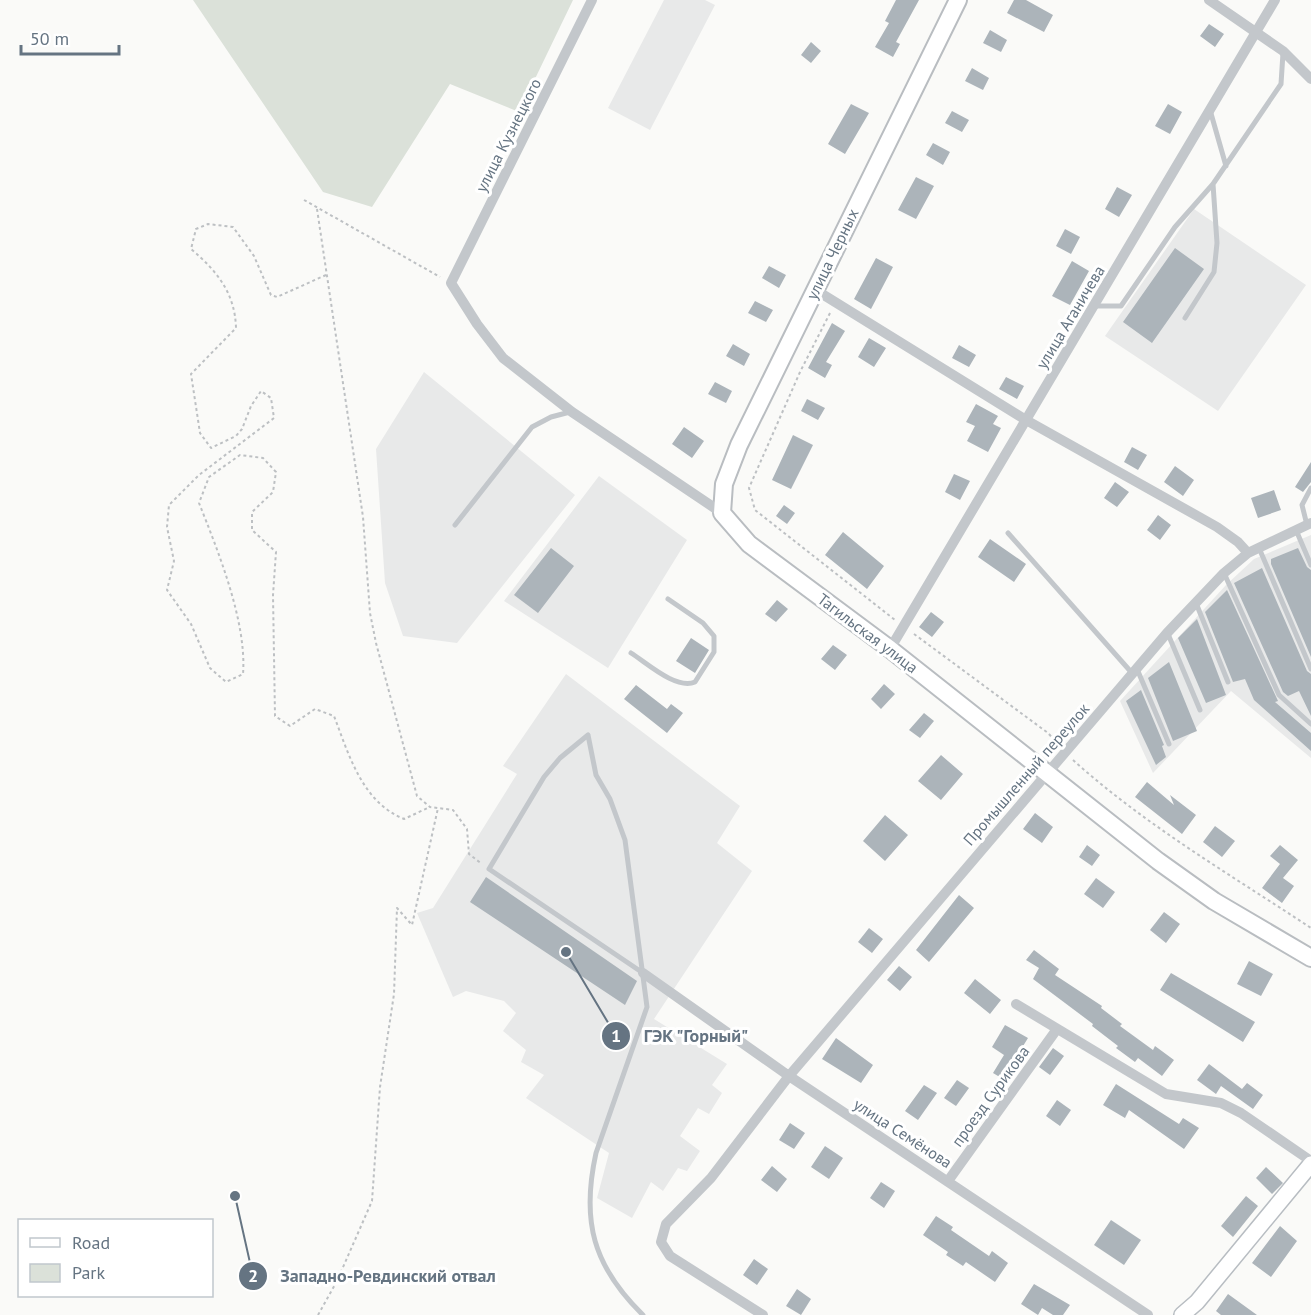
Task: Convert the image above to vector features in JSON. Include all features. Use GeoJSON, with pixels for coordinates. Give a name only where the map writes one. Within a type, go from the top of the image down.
{"type":"FeatureCollection","features":[{"type":"Feature","properties":{"kind":"main road","name":"улица Черных"},"geometry":{"type":"LineString","coordinates":[[722,513],[722,494],[726,477],[814,289],[958,0]]}},
{"type":"Feature","properties":{"kind":"main road","name":"Тагильская улица"},"geometry":{"type":"LineString","coordinates":[[722,513],[749,544],[890,649],[1195,888],[1311,958]]}},
{"type":"Feature","properties":{"kind":"street","name":"улица Кузнецкого"},"geometry":{"type":"LineString","coordinates":[[451,283],[592,0]]}},
{"type":"Feature","properties":{"kind":"street"},"geometry":{"type":"LineString","coordinates":[[1209,0],[1283,51],[1311,79]]}},
{"type":"Feature","properties":{"kind":"street","name":"улица Аганичева"},"geometry":{"type":"LineString","coordinates":[[890,649],[1275,0]]}},
{"type":"Feature","properties":{"kind":"street","name":"Тагильская улица"},"geometry":{"type":"LineString","coordinates":[[451,283],[477,324],[503,358],[572,412],[722,513]]}},
{"type":"Feature","properties":{"kind":"street"},"geometry":{"type":"LineString","coordinates":[[814,289],[1026,420],[1217,527],[1238,542],[1248,553]]}},
{"type":"Feature","properties":{"kind":"street","name":"Промышленный переулок"},"geometry":{"type":"LineString","coordinates":[[763,1315],[669,1256],[663,1250],[661,1237],[666,1224],[711,1178],[789,1076],[1046,772],[1167,633],[1224,573],[1248,553],[1309,524]]}},
{"type":"Feature","properties":{"kind":"street","name":"улица Семёнова"},"geometry":{"type":"LineString","coordinates":[[643,973],[789,1076],[1148,1315]]}},
{"type":"Feature","properties":{"kind":"street"},"geometry":{"type":"LineString","coordinates":[[1016,1004],[1166,1094],[1221,1103],[1311,1163],[1197,1302],[1182,1315]]}},
{"type":"Feature","properties":{"kind":"street","name":"проезд Сурикова"},"geometry":{"type":"LineString","coordinates":[[948,1181],[1057,1029]]}},
{"type":"Feature","properties":{"kind":"lane"},"geometry":{"type":"LineString","coordinates":[[1094,306],[1121,306],[1175,227],[1213,184],[1281,84],[1283,51]]}},
{"type":"Feature","properties":{"kind":"lane"},"geometry":{"type":"LineString","coordinates":[[1210,110],[1226,166]]}},
{"type":"Feature","properties":{"kind":"lane"},"geometry":{"type":"LineString","coordinates":[[1185,318],[1214,272],[1217,243],[1213,184]]}},
{"type":"Feature","properties":{"kind":"lane"},"geometry":{"type":"LineString","coordinates":[[455,525],[532,427],[551,417],[572,412]]}},
{"type":"Feature","properties":{"kind":"lane"},"geometry":{"type":"LineString","coordinates":[[1309,524],[1302,505],[1311,488]]}},
{"type":"Feature","properties":{"kind":"lane"},"geometry":{"type":"LineString","coordinates":[[1296,530],[1311,565]]}},
{"type":"Feature","properties":{"kind":"lane"},"geometry":{"type":"LineString","coordinates":[[1008,533],[1135,670],[1169,744]]}},
{"type":"Feature","properties":{"kind":"lane"},"geometry":{"type":"LineString","coordinates":[[1259,546],[1311,669]]}},
{"type":"Feature","properties":{"kind":"lane"},"geometry":{"type":"LineString","coordinates":[[1224,573],[1279,695],[1311,724]]}},
{"type":"Feature","properties":{"kind":"lane"},"geometry":{"type":"LineString","coordinates":[[631,653],[677,681],[686,684],[695,682],[714,652],[714,636],[703,623],[668,599]]}},
{"type":"Feature","properties":{"kind":"lane"},"geometry":{"type":"LineString","coordinates":[[1196,602],[1228,682]]}},
{"type":"Feature","properties":{"kind":"lane"},"geometry":{"type":"LineString","coordinates":[[1167,633],[1200,710]]}},
{"type":"Feature","properties":{"kind":"lane"},"geometry":{"type":"LineString","coordinates":[[643,973],[489,869],[544,777],[560,758],[588,735],[596,775],[610,799],[625,840],[647,994],[645,1016],[596,1152],[589,1205],[590,1223],[598,1254],[617,1286],[643,1315]]}},
{"type":"Feature","properties":{"kind":"path"},"geometry":{"type":"LineString","coordinates":[[304,200],[451,283]]}},
{"type":"Feature","properties":{"kind":"path"},"geometry":{"type":"LineString","coordinates":[[317,209],[326,275],[334,308],[363,517],[375,643],[417,796],[430,807]]}},
{"type":"Feature","properties":{"kind":"path"},"geometry":{"type":"LineString","coordinates":[[326,275],[277,297],[271,294],[254,256],[233,227],[208,224],[196,229],[191,249],[217,274],[230,292],[236,309],[236,328],[191,374],[200,433],[211,448],[236,436],[261,391],[271,398],[274,418],[199,475],[169,505],[167,527],[174,561],[167,590],[191,624],[210,668],[226,682],[243,674],[242,641],[221,556],[199,502],[209,477],[240,455],[264,458],[276,472],[273,492],[252,512],[252,530],[276,552],[273,595],[275,716],[290,726],[315,709],[334,716],[348,752],[370,796],[389,813],[404,819],[430,807],[453,810],[467,829],[469,854],[489,869]]}},
{"type":"Feature","properties":{"kind":"path"},"geometry":{"type":"LineString","coordinates":[[836,302],[800,372],[749,488],[755,510],[903,626],[1048,733],[1064,752],[1094,779],[1180,843],[1311,928]]}},
{"type":"Feature","properties":{"kind":"path"},"geometry":{"type":"LineString","coordinates":[[318,1315],[337,1281],[372,1201],[380,1087],[394,994],[398,908],[412,925],[438,808]]}},
{"type":"Feature","properties":{"kind":"shaded area"},"geometry":{"type":"Polygon","coordinates":[[[664,0],[705,0],[715,5],[650,130],[608,108],[664,0]]]}},
{"type":"Feature","properties":{"kind":"shaded area"},"geometry":{"type":"Polygon","coordinates":[[[1194,209],[1306,285],[1218,411],[1105,336],[1194,209]]]}},
{"type":"Feature","properties":{"kind":"shaded area"},"geometry":{"type":"Polygon","coordinates":[[[424,372],[575,495],[457,643],[403,636],[385,583],[376,449],[424,372]]]}},
{"type":"Feature","properties":{"kind":"shaded area"},"geometry":{"type":"Polygon","coordinates":[[[599,476],[687,540],[608,668],[504,601],[599,476]]]}},
{"type":"Feature","properties":{"kind":"shaded area"},"geometry":{"type":"Polygon","coordinates":[[[1311,535],[1311,758],[1231,691],[1153,773],[1120,701],[1226,585],[1254,559],[1311,535]]]}},
{"type":"Feature","properties":{"kind":"shaded area"},"geometry":{"type":"Polygon","coordinates":[[[566,674],[740,806],[717,843],[752,871],[654,1019],[727,1064],[712,1085],[722,1093],[709,1114],[698,1108],[680,1136],[700,1151],[687,1171],[678,1168],[663,1191],[651,1182],[632,1218],[597,1198],[609,1153],[526,1098],[544,1075],[521,1062],[526,1050],[503,1031],[516,1013],[504,1001],[466,991],[453,997],[417,913],[433,908],[517,774],[503,766],[566,674]]]}},
{"type":"Feature","properties":{"kind":"green space"},"geometry":{"type":"Polygon","coordinates":[[[193,0],[573,0],[519,112],[450,84],[372,207],[323,192],[193,0]]]}},
{"type":"Feature","properties":{"kind":"building"},"geometry":{"type":"Polygon","coordinates":[[[896,0],[919,0],[896,42],[900,44],[893,57],[875,47],[889,23],[885,21],[896,0]]]}},
{"type":"Feature","properties":{"kind":"building"},"geometry":{"type":"Polygon","coordinates":[[[1014,0],[1026,0],[1053,15],[1044,32],[1007,13],[1014,0]]]}},
{"type":"Feature","properties":{"kind":"building"},"geometry":{"type":"Polygon","coordinates":[[[1209,24],[1224,34],[1215,47],[1200,36],[1209,24]]]}},
{"type":"Feature","properties":{"kind":"building"},"geometry":{"type":"Polygon","coordinates":[[[990,30],[1007,40],[1001,52],[983,43],[990,30]]]}},
{"type":"Feature","properties":{"kind":"building"},"geometry":{"type":"Polygon","coordinates":[[[811,42],[821,51],[811,63],[801,55],[811,42]]]}},
{"type":"Feature","properties":{"kind":"building"},"geometry":{"type":"Polygon","coordinates":[[[972,68],[989,78],[983,90],[965,81],[972,68]]]}},
{"type":"Feature","properties":{"kind":"building"},"geometry":{"type":"Polygon","coordinates":[[[851,104],[869,113],[845,154],[828,144],[851,104]]]}},
{"type":"Feature","properties":{"kind":"building"},"geometry":{"type":"Polygon","coordinates":[[[1168,104],[1182,112],[1170,134],[1155,126],[1168,104]]]}},
{"type":"Feature","properties":{"kind":"building"},"geometry":{"type":"Polygon","coordinates":[[[952,111],[969,120],[962,132],[945,123],[952,111]]]}},
{"type":"Feature","properties":{"kind":"building"},"geometry":{"type":"Polygon","coordinates":[[[933,143],[950,152],[943,165],[926,155],[933,143]]]}},
{"type":"Feature","properties":{"kind":"building"},"geometry":{"type":"Polygon","coordinates":[[[916,177],[934,186],[916,219],[898,210],[916,177]]]}},
{"type":"Feature","properties":{"kind":"building"},"geometry":{"type":"Polygon","coordinates":[[[1117,187],[1132,195],[1119,217],[1105,209],[1117,187]]]}},
{"type":"Feature","properties":{"kind":"building"},"geometry":{"type":"Polygon","coordinates":[[[1065,229],[1080,237],[1071,254],[1056,246],[1065,229]]]}},
{"type":"Feature","properties":{"kind":"building"},"geometry":{"type":"Polygon","coordinates":[[[1175,248],[1204,269],[1152,343],[1123,322],[1175,248]]]}},
{"type":"Feature","properties":{"kind":"building"},"geometry":{"type":"Polygon","coordinates":[[[876,258],[893,267],[871,309],[854,299],[876,258]]]}},
{"type":"Feature","properties":{"kind":"building"},"geometry":{"type":"Polygon","coordinates":[[[1072,261],[1089,271],[1070,305],[1052,296],[1072,261]]]}},
{"type":"Feature","properties":{"kind":"building"},"geometry":{"type":"Polygon","coordinates":[[[769,266],[786,275],[779,288],[762,278],[769,266]]]}},
{"type":"Feature","properties":{"kind":"building"},"geometry":{"type":"Polygon","coordinates":[[[755,301],[773,310],[766,322],[748,313],[755,301]]]}},
{"type":"Feature","properties":{"kind":"building"},"geometry":{"type":"Polygon","coordinates":[[[832,323],[845,331],[826,362],[832,365],[825,378],[808,368],[832,323]]]}},
{"type":"Feature","properties":{"kind":"building"},"geometry":{"type":"Polygon","coordinates":[[[869,338],[886,348],[874,367],[858,357],[869,338]]]}},
{"type":"Feature","properties":{"kind":"building"},"geometry":{"type":"Polygon","coordinates":[[[733,344],[750,354],[744,366],[726,356],[733,344]]]}},
{"type":"Feature","properties":{"kind":"building"},"geometry":{"type":"Polygon","coordinates":[[[959,345],[976,355],[969,367],[952,358],[959,345]]]}},
{"type":"Feature","properties":{"kind":"building"},"geometry":{"type":"Polygon","coordinates":[[[1006,377],[1024,386],[1017,399],[999,389],[1006,377]]]}},
{"type":"Feature","properties":{"kind":"building"},"geometry":{"type":"Polygon","coordinates":[[[715,382],[732,391],[726,403],[708,394],[715,382]]]}},
{"type":"Feature","properties":{"kind":"building"},"geometry":{"type":"Polygon","coordinates":[[[807,399],[825,408],[818,420],[801,411],[807,399]]]}},
{"type":"Feature","properties":{"kind":"building"},"geometry":{"type":"Polygon","coordinates":[[[976,404],[998,416],[993,424],[1001,428],[988,452],[967,441],[975,426],[966,422],[976,404]]]}},
{"type":"Feature","properties":{"kind":"building"},"geometry":{"type":"Polygon","coordinates":[[[684,427],[704,441],[692,458],[672,444],[684,427]]]}},
{"type":"Feature","properties":{"kind":"building"},"geometry":{"type":"Polygon","coordinates":[[[793,435],[813,445],[791,489],[772,480],[793,435]]]}},
{"type":"Feature","properties":{"kind":"building"},"geometry":{"type":"Polygon","coordinates":[[[1132,447],[1147,455],[1138,470],[1124,462],[1132,447]]]}},
{"type":"Feature","properties":{"kind":"building"},"geometry":{"type":"Polygon","coordinates":[[[1311,462],[1311,482],[1303,492],[1295,487],[1311,462]]]}},
{"type":"Feature","properties":{"kind":"building"},"geometry":{"type":"Polygon","coordinates":[[[1175,466],[1194,480],[1183,496],[1164,482],[1175,466]]]}},
{"type":"Feature","properties":{"kind":"building"},"geometry":{"type":"Polygon","coordinates":[[[954,474],[970,481],[960,500],[945,492],[954,474]]]}},
{"type":"Feature","properties":{"kind":"building"},"geometry":{"type":"Polygon","coordinates":[[[1115,482],[1129,492],[1117,507],[1104,498],[1115,482]]]}},
{"type":"Feature","properties":{"kind":"building"},"geometry":{"type":"Polygon","coordinates":[[[1274,490],[1281,510],[1258,518],[1251,498],[1274,490]]]}},
{"type":"Feature","properties":{"kind":"building"},"geometry":{"type":"Polygon","coordinates":[[[784,505],[795,513],[787,524],[776,516],[784,505]]]}},
{"type":"Feature","properties":{"kind":"building"},"geometry":{"type":"Polygon","coordinates":[[[1158,515],[1171,525],[1160,540],[1147,530],[1158,515]]]}},
{"type":"Feature","properties":{"kind":"building"},"geometry":{"type":"Polygon","coordinates":[[[843,532],[884,566],[867,589],[825,555],[843,532]]]}},
{"type":"Feature","properties":{"kind":"building"},"geometry":{"type":"Polygon","coordinates":[[[990,539],[1026,564],[1014,582],[978,557],[990,539]]]}},
{"type":"Feature","properties":{"kind":"building"},"geometry":{"type":"Polygon","coordinates":[[[551,548],[574,566],[538,613],[514,595],[551,548]]]}},
{"type":"Feature","properties":{"kind":"building"},"geometry":{"type":"Polygon","coordinates":[[[1298,548],[1307,567],[1311,570],[1311,657],[1271,564],[1271,559],[1298,548]]]}},
{"type":"Feature","properties":{"kind":"building"},"geometry":{"type":"Polygon","coordinates":[[[1262,568],[1307,671],[1311,674],[1311,716],[1299,691],[1288,696],[1283,692],[1234,583],[1262,568]]]}},
{"type":"Feature","properties":{"kind":"building"},"geometry":{"type":"Polygon","coordinates":[[[1227,590],[1278,701],[1275,702],[1311,733],[1311,751],[1254,700],[1245,679],[1233,682],[1205,612],[1227,590]]]}},
{"type":"Feature","properties":{"kind":"building"},"geometry":{"type":"Polygon","coordinates":[[[777,600],[788,609],[776,622],[765,614],[777,600]]]}},
{"type":"Feature","properties":{"kind":"building"},"geometry":{"type":"Polygon","coordinates":[[[931,612],[944,622],[932,637],[919,627],[931,612]]]}},
{"type":"Feature","properties":{"kind":"building"},"geometry":{"type":"Polygon","coordinates":[[[1197,619],[1226,695],[1206,703],[1178,638],[1197,619]]]}},
{"type":"Feature","properties":{"kind":"building"},"geometry":{"type":"Polygon","coordinates":[[[691,638],[709,650],[695,673],[676,661],[691,638]]]}},
{"type":"Feature","properties":{"kind":"building"},"geometry":{"type":"Polygon","coordinates":[[[833,645],[847,655],[835,670],[821,659],[833,645]]]}},
{"type":"Feature","properties":{"kind":"building"},"geometry":{"type":"Polygon","coordinates":[[[1169,662],[1197,731],[1173,741],[1148,678],[1169,662]]]}},
{"type":"Feature","properties":{"kind":"building"},"geometry":{"type":"Polygon","coordinates":[[[884,684],[895,694],[881,709],[871,699],[884,684]]]}},
{"type":"Feature","properties":{"kind":"building"},"geometry":{"type":"Polygon","coordinates":[[[636,685],[667,709],[671,704],[683,713],[667,733],[624,699],[636,685]]]}},
{"type":"Feature","properties":{"kind":"building"},"geometry":{"type":"Polygon","coordinates":[[[1141,690],[1164,745],[1162,746],[1166,757],[1156,765],[1126,701],[1141,690]]]}},
{"type":"Feature","properties":{"kind":"building"},"geometry":{"type":"Polygon","coordinates":[[[924,713],[934,721],[920,738],[909,730],[924,713]]]}},
{"type":"Feature","properties":{"kind":"building"},"geometry":{"type":"Polygon","coordinates":[[[941,755],[963,774],[941,800],[918,781],[941,755]]]}},
{"type":"Feature","properties":{"kind":"building"},"geometry":{"type":"Polygon","coordinates":[[[1147,782],[1174,805],[1170,795],[1196,815],[1182,834],[1135,797],[1147,782]]]}},
{"type":"Feature","properties":{"kind":"building"},"geometry":{"type":"Polygon","coordinates":[[[1035,813],[1053,827],[1042,843],[1023,829],[1035,813]]]}},
{"type":"Feature","properties":{"kind":"building"},"geometry":{"type":"Polygon","coordinates":[[[885,815],[908,835],[885,861],[863,841],[885,815]]]}},
{"type":"Feature","properties":{"kind":"building"},"geometry":{"type":"Polygon","coordinates":[[[1215,826],[1235,841],[1222,857],[1203,842],[1215,826]]]}},
{"type":"Feature","properties":{"kind":"building"},"geometry":{"type":"Polygon","coordinates":[[[1087,845],[1100,855],[1092,866],[1079,857],[1087,845]]]}},
{"type":"Feature","properties":{"kind":"building"},"geometry":{"type":"Polygon","coordinates":[[[1280,845],[1298,860],[1283,878],[1294,886],[1282,903],[1262,888],[1280,864],[1270,856],[1280,845]]]}},
{"type":"Feature","properties":{"kind":"building"},"geometry":{"type":"Polygon","coordinates":[[[486,877],[637,981],[625,1005],[470,902],[486,877]]]}},
{"type":"Feature","properties":{"kind":"building"},"geometry":{"type":"Polygon","coordinates":[[[1096,878],[1115,892],[1103,908],[1084,894],[1096,878]]]}},
{"type":"Feature","properties":{"kind":"building"},"geometry":{"type":"Polygon","coordinates":[[[959,895],[974,908],[929,962],[916,950],[959,895]]]}},
{"type":"Feature","properties":{"kind":"building"},"geometry":{"type":"Polygon","coordinates":[[[1164,912],[1180,924],[1166,943],[1150,930],[1164,912]]]}},
{"type":"Feature","properties":{"kind":"building"},"geometry":{"type":"Polygon","coordinates":[[[869,928],[883,939],[872,953],[858,942],[869,928]]]}},
{"type":"Feature","properties":{"kind":"building"},"geometry":{"type":"Polygon","coordinates":[[[1034,950],[1059,969],[1055,975],[1102,1006],[1101,1008],[1122,1024],[1120,1026],[1153,1050],[1155,1046],[1174,1060],[1162,1076],[1138,1058],[1135,1062],[1116,1048],[1118,1046],[1092,1026],[1093,1024],[1033,979],[1039,968],[1026,960],[1034,950]]]}},
{"type":"Feature","properties":{"kind":"building"},"geometry":{"type":"Polygon","coordinates":[[[1249,961],[1273,974],[1261,996],[1237,984],[1249,961]]]}},
{"type":"Feature","properties":{"kind":"building"},"geometry":{"type":"Polygon","coordinates":[[[899,966],[912,977],[900,991],[887,980],[899,966]]]}},
{"type":"Feature","properties":{"kind":"building"},"geometry":{"type":"Polygon","coordinates":[[[1171,973],[1255,1022],[1243,1042],[1160,990],[1171,973]]]}},
{"type":"Feature","properties":{"kind":"building"},"geometry":{"type":"Polygon","coordinates":[[[975,979],[1001,1000],[990,1014],[964,993],[975,979]]]}},
{"type":"Feature","properties":{"kind":"building"},"geometry":{"type":"Polygon","coordinates":[[[1005,1025],[1028,1038],[1012,1064],[1017,1067],[1008,1082],[993,1073],[1004,1055],[992,1047],[1005,1025]]]}},
{"type":"Feature","properties":{"kind":"building"},"geometry":{"type":"Polygon","coordinates":[[[836,1038],[873,1065],[861,1083],[822,1059],[836,1038]]]}},
{"type":"Feature","properties":{"kind":"building"},"geometry":{"type":"Polygon","coordinates":[[[1053,1048],[1064,1056],[1050,1075],[1039,1067],[1053,1048]]]}},
{"type":"Feature","properties":{"kind":"building"},"geometry":{"type":"Polygon","coordinates":[[[1209,1064],[1242,1089],[1247,1083],[1263,1095],[1253,1109],[1221,1086],[1216,1094],[1197,1080],[1209,1064]]]}},
{"type":"Feature","properties":{"kind":"building"},"geometry":{"type":"Polygon","coordinates":[[[957,1080],[969,1088],[956,1106],[944,1098],[957,1080]]]}},
{"type":"Feature","properties":{"kind":"building"},"geometry":{"type":"Polygon","coordinates":[[[1116,1084],[1179,1124],[1183,1118],[1199,1128],[1184,1149],[1129,1110],[1125,1118],[1103,1105],[1116,1084]]]}},
{"type":"Feature","properties":{"kind":"building"},"geometry":{"type":"Polygon","coordinates":[[[924,1085],[937,1093],[918,1120],[905,1111],[924,1085]]]}},
{"type":"Feature","properties":{"kind":"building"},"geometry":{"type":"Polygon","coordinates":[[[1057,1100],[1071,1110],[1060,1126],[1046,1116],[1057,1100]]]}},
{"type":"Feature","properties":{"kind":"building"},"geometry":{"type":"Polygon","coordinates":[[[790,1123],[805,1133],[794,1149],[779,1140],[790,1123]]]}},
{"type":"Feature","properties":{"kind":"building"},"geometry":{"type":"Polygon","coordinates":[[[825,1146],[843,1158],[829,1179],[811,1167],[825,1146]]]}},
{"type":"Feature","properties":{"kind":"building"},"geometry":{"type":"Polygon","coordinates":[[[772,1166],[787,1179],[777,1192],[761,1180],[772,1166]]]}},
{"type":"Feature","properties":{"kind":"building"},"geometry":{"type":"Polygon","coordinates":[[[1266,1167],[1283,1183],[1272,1194],[1256,1178],[1266,1167]]]}},
{"type":"Feature","properties":{"kind":"building"},"geometry":{"type":"Polygon","coordinates":[[[881,1182],[895,1191],[884,1208],[870,1198],[881,1182]]]}},
{"type":"Feature","properties":{"kind":"building"},"geometry":{"type":"Polygon","coordinates":[[[1246,1196],[1258,1206],[1233,1237],[1221,1226],[1246,1196]]]}},
{"type":"Feature","properties":{"kind":"building"},"geometry":{"type":"Polygon","coordinates":[[[936,1216],[953,1227],[951,1230],[989,1256],[992,1251],[1008,1263],[995,1282],[966,1262],[963,1266],[946,1255],[948,1252],[923,1235],[936,1216]]]}},
{"type":"Feature","properties":{"kind":"building"},"geometry":{"type":"Polygon","coordinates":[[[1111,1220],[1141,1240],[1124,1265],[1094,1245],[1111,1220]]]}},
{"type":"Feature","properties":{"kind":"building"},"geometry":{"type":"Polygon","coordinates":[[[1280,1226],[1297,1241],[1271,1277],[1252,1263],[1280,1226]]]}},
{"type":"Feature","properties":{"kind":"building"},"geometry":{"type":"Polygon","coordinates":[[[754,1259],[768,1269],[757,1285],[743,1275],[754,1259]]]}},
{"type":"Feature","properties":{"kind":"building"},"geometry":{"type":"Polygon","coordinates":[[[1034,1284],[1070,1305],[1063,1315],[1053,1315],[1042,1308],[1038,1315],[1021,1304],[1034,1284]]]}},
{"type":"Feature","properties":{"kind":"building"},"geometry":{"type":"Polygon","coordinates":[[[797,1289],[811,1299],[801,1315],[786,1306],[797,1289]]]}},
{"type":"Feature","properties":{"kind":"building"},"geometry":{"type":"Polygon","coordinates":[[[1228,1294],[1257,1315],[1221,1315],[1216,1311],[1228,1294]]]}},
{"type":"Feature","properties":{"kind":"place","name":"ГЭК \"Горный\""},"geometry":{"type":"Point","coordinates":[566,952]}},
{"type":"Feature","properties":{"kind":"place","name":"Западно-Ревдинский отвал"},"geometry":{"type":"Point","coordinates":[235,1196]}}]}
